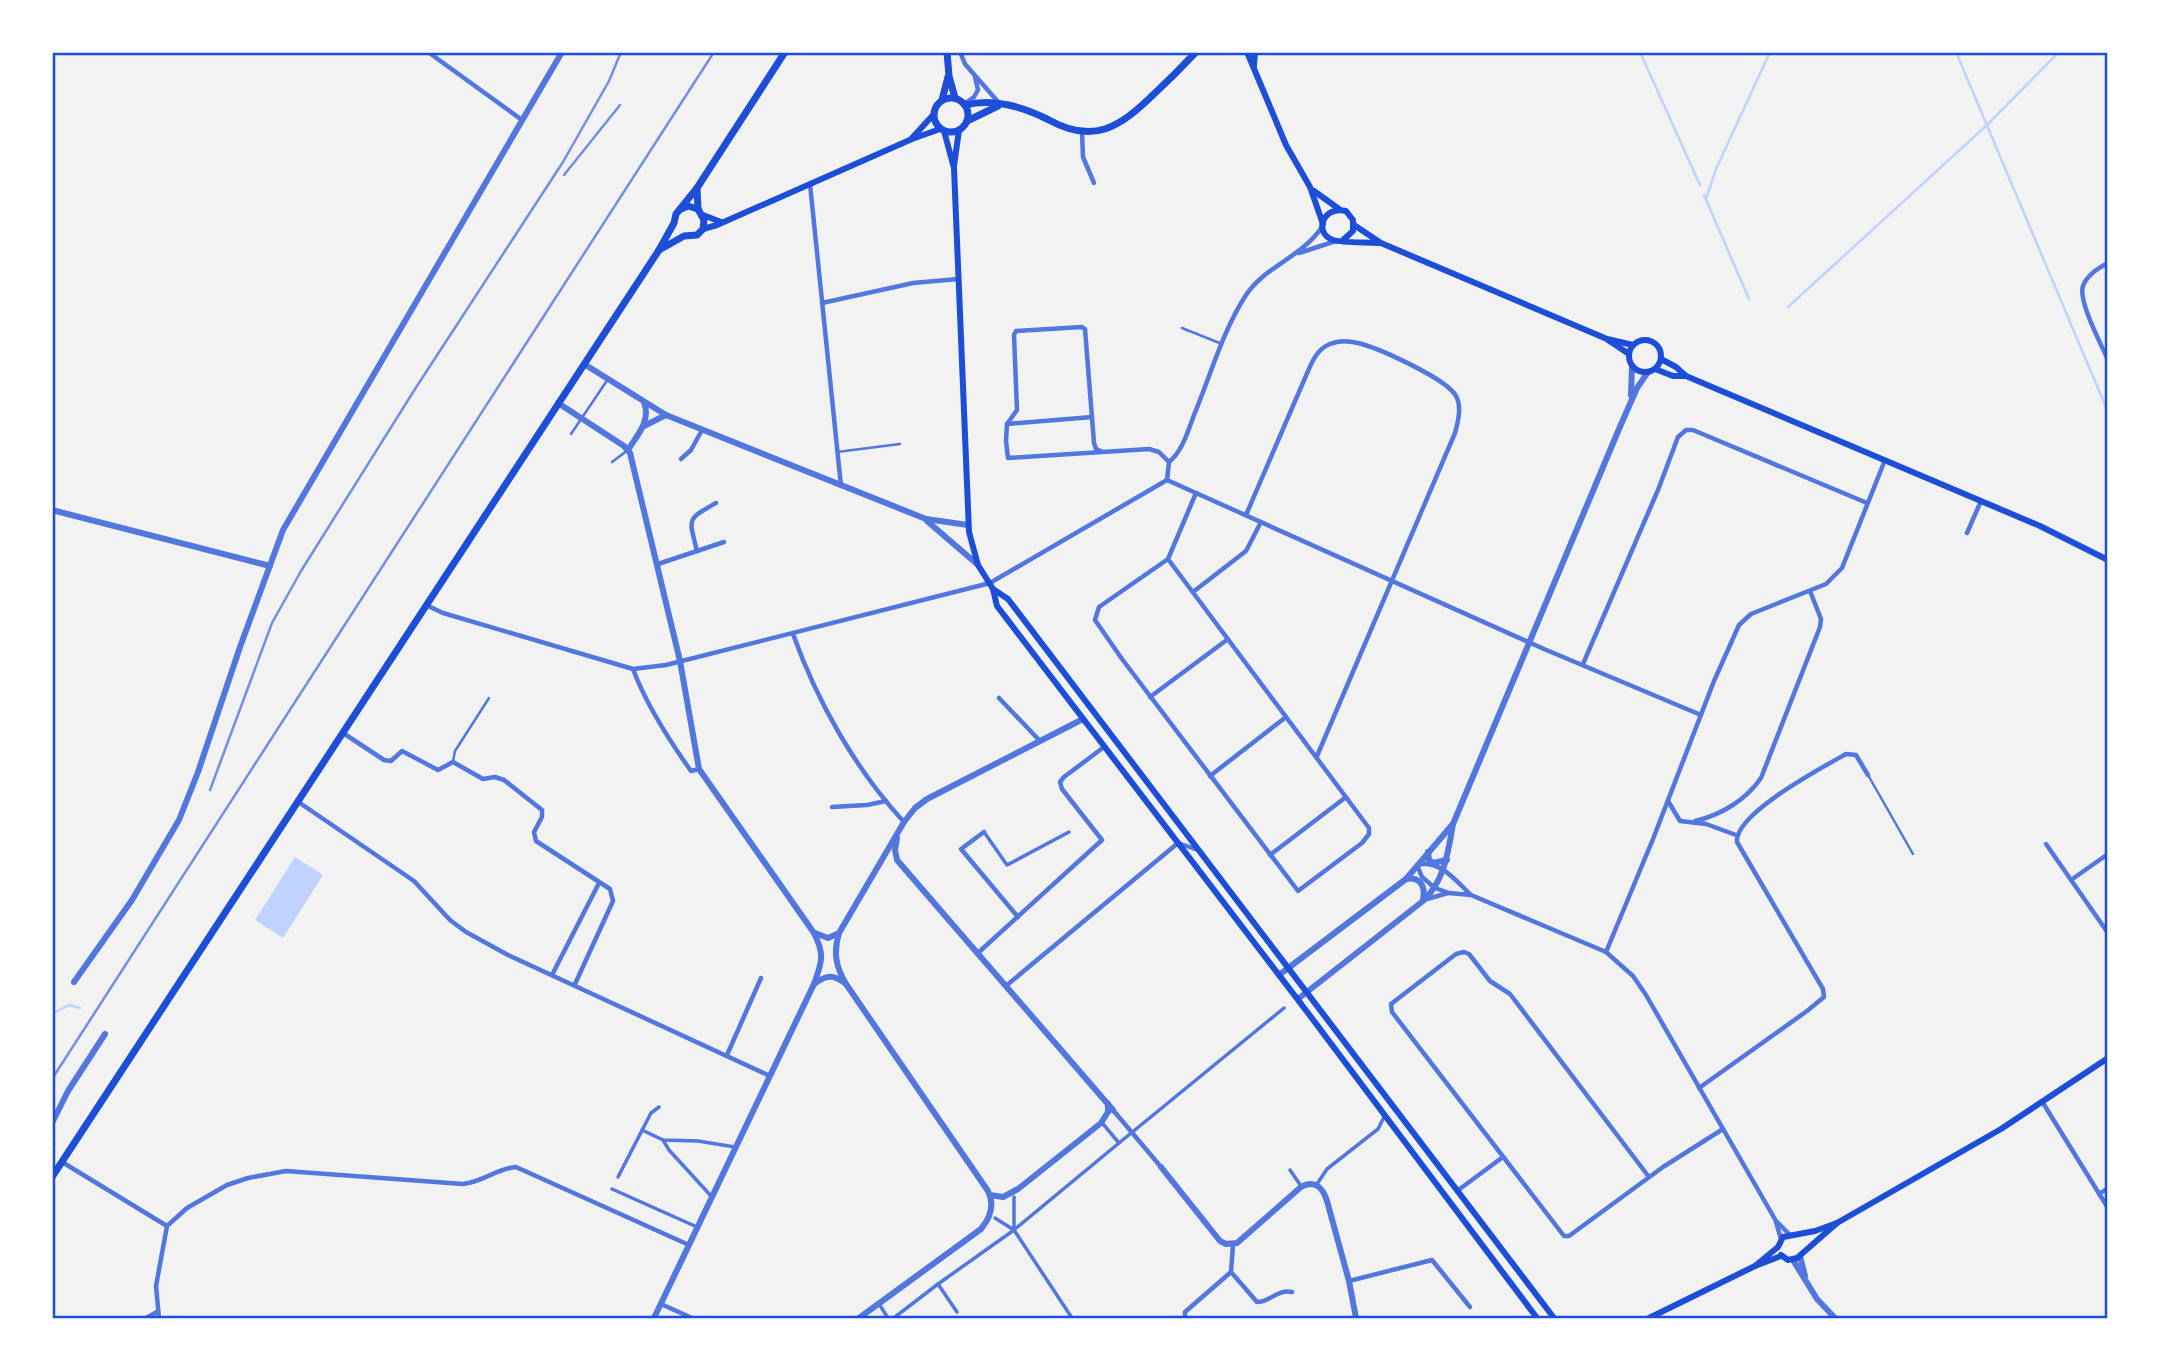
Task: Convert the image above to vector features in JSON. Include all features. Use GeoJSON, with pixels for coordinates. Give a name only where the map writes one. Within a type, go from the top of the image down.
{"type":"FeatureCollection","features":[{"type":"Feature","properties":{"kind":"main road"},"geometry":{"type":"LineString","coordinates":[[52,1177],[659,250],[678,211],[697,188],[785,52]]}},
{"type":"Feature","properties":{"kind":"main road"},"geometry":{"type":"LineString","coordinates":[[947,52],[949,76],[956,98],[965,104],[967,121]]}},
{"type":"Feature","properties":{"kind":"main road"},"geometry":{"type":"LineString","coordinates":[[965,104],[1020,106],[1063,128],[1082,132],[1106,129],[1133,114],[1196,52]]}},
{"type":"Feature","properties":{"kind":"main road"},"geometry":{"type":"LineString","coordinates":[[1247,52],[1286,145],[1310,187],[1327,236],[1340,241],[1381,243]]}},
{"type":"Feature","properties":{"kind":"main road"},"geometry":{"type":"LineString","coordinates":[[1254,68],[1255,52]]}},
{"type":"Feature","properties":{"kind":"main road"},"geometry":{"type":"LineString","coordinates":[[949,76],[942,100],[936,106],[934,114],[954,168]]}},
{"type":"Feature","properties":{"kind":"main road"},"geometry":{"type":"LineString","coordinates":[[942,100],[956,98]]}},
{"type":"Feature","properties":{"kind":"main road"},"geometry":{"type":"LineString","coordinates":[[1002,105],[967,121],[960,130],[954,168],[968,524],[978,565],[992,586],[1007,598],[1554,1318]]}},
{"type":"Feature","properties":{"kind":"main road"},"geometry":{"type":"LineString","coordinates":[[912,139],[934,114]]}},
{"type":"Feature","properties":{"kind":"main road"},"geometry":{"type":"LineString","coordinates":[[674,223],[677,231],[684,236],[693,237],[703,229],[912,139],[942,130],[960,130]]}},
{"type":"Feature","properties":{"kind":"main road"},"geometry":{"type":"LineString","coordinates":[[1310,187],[1324,200],[1349,214],[1354,225],[1381,243],[1607,339],[1633,345]]}},
{"type":"Feature","properties":{"kind":"main road"},"geometry":{"type":"LineString","coordinates":[[697,188],[703,229]]}},
{"type":"Feature","properties":{"kind":"main road"},"geometry":{"type":"LineString","coordinates":[[678,211],[688,206],[722,222]]}},
{"type":"Feature","properties":{"kind":"main road"},"geometry":{"type":"LineString","coordinates":[[1323,225],[1328,213],[1339,210]]}},
{"type":"Feature","properties":{"kind":"main road"},"geometry":{"type":"LineString","coordinates":[[1340,241],[1350,235],[1354,225]]}},
{"type":"Feature","properties":{"kind":"main road"},"geometry":{"type":"LineString","coordinates":[[659,250],[684,236]]}},
{"type":"Feature","properties":{"kind":"main road"},"geometry":{"type":"LineString","coordinates":[[1607,339],[1629,354]]}},
{"type":"Feature","properties":{"kind":"main road"},"geometry":{"type":"LineString","coordinates":[[1651,371],[1661,359],[1660,348],[1651,340],[1643,339],[1633,345],[1629,354],[1632,366],[1639,371],[1686,376]]}},
{"type":"Feature","properties":{"kind":"main road"},"geometry":{"type":"LineString","coordinates":[[1661,359],[1686,376],[2040,526],[2108,560]]}},
{"type":"Feature","properties":{"kind":"main road"},"geometry":{"type":"LineString","coordinates":[[992,586],[997,606],[1298,999],[1537,1318]]}},
{"type":"Feature","properties":{"kind":"main road"},"geometry":{"type":"LineString","coordinates":[[1649,1318],[1755,1266],[1781,1256],[1793,1260],[1836,1223],[2043,1102],[2108,1058]]}},
{"type":"Feature","properties":{"kind":"main road"},"geometry":{"type":"LineString","coordinates":[[1385,1115],[1390,1102]]}},
{"type":"Feature","properties":{"kind":"main road"},"geometry":{"type":"LineString","coordinates":[[1755,1266],[1778,1247],[1781,1239],[1836,1223]]}},
{"type":"Feature","properties":{"kind":"main road"},"geometry":{"type":"LineString","coordinates":[[1791,1234],[1802,1242],[1801,1254]]}},
{"type":"Feature","properties":{"kind":"main road"},"geometry":{"type":"LineString","coordinates":[[1778,1247],[1781,1256]]}},
{"type":"Feature","properties":{"kind":"street"},"geometry":{"type":"LineString","coordinates":[[428,52],[522,120]]}},
{"type":"Feature","properties":{"kind":"street"},"geometry":{"type":"LineString","coordinates":[[74,982],[132,900],[179,820],[283,530],[562,52]]}},
{"type":"Feature","properties":{"kind":"street"},"geometry":{"type":"LineString","coordinates":[[960,52],[962,60],[972,73],[1002,105]]}},
{"type":"Feature","properties":{"kind":"street"},"geometry":{"type":"LineString","coordinates":[[965,104],[978,90],[972,73]]}},
{"type":"Feature","properties":{"kind":"street"},"geometry":{"type":"LineString","coordinates":[[1082,132],[1083,157],[1094,183]]}},
{"type":"Feature","properties":{"kind":"street"},"geometry":{"type":"LineString","coordinates":[[810,183],[841,486]]}},
{"type":"Feature","properties":{"kind":"street"},"geometry":{"type":"LineString","coordinates":[[1167,480],[1169,462],[1175,457],[1182,443],[1222,344],[1248,292],[1262,278],[1298,254],[1323,225]]}},
{"type":"Feature","properties":{"kind":"street"},"geometry":{"type":"LineString","coordinates":[[1298,254],[1340,241]]}},
{"type":"Feature","properties":{"kind":"street"},"geometry":{"type":"LineString","coordinates":[[2108,263],[2094,271],[2084,282],[2082,295],[2108,360]]}},
{"type":"Feature","properties":{"kind":"street"},"geometry":{"type":"LineString","coordinates":[[822,303],[912,283],[958,279]]}},
{"type":"Feature","properties":{"kind":"street"},"geometry":{"type":"LineString","coordinates":[[1103,452],[1094,446],[1085,328],[1019,330],[1014,335],[1017,410],[1007,424],[1006,453],[1009,458],[1103,452],[1149,449],[1159,452],[1169,462]]}},
{"type":"Feature","properties":{"kind":"street"},"geometry":{"type":"LineString","coordinates":[[1246,515],[1317,354],[1325,347],[1338,342],[1363,344],[1444,382],[1456,395],[1459,407],[1455,433],[1316,757]]}},
{"type":"Feature","properties":{"kind":"street"},"geometry":{"type":"LineString","coordinates":[[584,364],[666,415],[926,519],[968,524]]}},
{"type":"Feature","properties":{"kind":"street"},"geometry":{"type":"LineString","coordinates":[[1631,401],[1632,366]]}},
{"type":"Feature","properties":{"kind":"street"},"geometry":{"type":"LineString","coordinates":[[1298,999],[1423,901],[1435,888],[1447,860],[1453,824],[1631,401],[1651,371]]}},
{"type":"Feature","properties":{"kind":"street"},"geometry":{"type":"LineString","coordinates":[[628,450],[644,426],[647,415],[644,402]]}},
{"type":"Feature","properties":{"kind":"street"},"geometry":{"type":"LineString","coordinates":[[558,403],[628,450],[637,475],[680,661],[699,769],[814,933],[822,954],[814,984],[654,1318]]}},
{"type":"Feature","properties":{"kind":"street"},"geometry":{"type":"LineString","coordinates":[[644,426],[666,415]]}},
{"type":"Feature","properties":{"kind":"street"},"geometry":{"type":"LineString","coordinates":[[1007,424],[1092,417]]}},
{"type":"Feature","properties":{"kind":"street"},"geometry":{"type":"LineString","coordinates":[[681,459],[691,450],[702,430]]}},
{"type":"Feature","properties":{"kind":"street"},"geometry":{"type":"LineString","coordinates":[[1583,664],[1658,491],[1678,437],[1684,432],[1693,430],[1867,503]]}},
{"type":"Feature","properties":{"kind":"street"},"geometry":{"type":"LineString","coordinates":[[1606,952],[1734,635],[1743,620],[1753,613],[1832,580],[1842,568],[1885,460]]}},
{"type":"Feature","properties":{"kind":"street"},"geometry":{"type":"LineString","coordinates":[[1167,480],[1701,715]]}},
{"type":"Feature","properties":{"kind":"street"},"geometry":{"type":"LineString","coordinates":[[426,605],[443,613],[633,669],[680,661],[992,586],[1167,480]]}},
{"type":"Feature","properties":{"kind":"street"},"geometry":{"type":"LineString","coordinates":[[1168,559],[1369,828],[1369,834],[1362,842],[1298,891],[1095,620],[1099,607],[1168,559],[1196,493]]}},
{"type":"Feature","properties":{"kind":"street"},"geometry":{"type":"LineString","coordinates":[[1967,533],[1981,501]]}},
{"type":"Feature","properties":{"kind":"street"},"geometry":{"type":"LineString","coordinates":[[697,551],[691,520],[696,514],[716,503]]}},
{"type":"Feature","properties":{"kind":"street"},"geometry":{"type":"LineString","coordinates":[[52,510],[270,566]]}},
{"type":"Feature","properties":{"kind":"street"},"geometry":{"type":"LineString","coordinates":[[926,519],[978,565]]}},
{"type":"Feature","properties":{"kind":"street"},"geometry":{"type":"LineString","coordinates":[[1193,592],[1246,551],[1261,522]]}},
{"type":"Feature","properties":{"kind":"street"},"geometry":{"type":"LineString","coordinates":[[658,564],[724,542]]}},
{"type":"Feature","properties":{"kind":"street"},"geometry":{"type":"LineString","coordinates":[[1695,821],[1715,814],[1744,798],[1761,778],[1820,627],[1821,619],[1810,591]]}},
{"type":"Feature","properties":{"kind":"street"},"geometry":{"type":"LineString","coordinates":[[793,634],[808,672],[851,752],[904,822]]}},
{"type":"Feature","properties":{"kind":"street"},"geometry":{"type":"LineString","coordinates":[[1150,696],[1228,639]]}},
{"type":"Feature","properties":{"kind":"street"},"geometry":{"type":"LineString","coordinates":[[633,669],[640,687],[682,758],[691,771],[699,769]]}},
{"type":"Feature","properties":{"kind":"street"},"geometry":{"type":"LineString","coordinates":[[999,698],[1040,741]]}},
{"type":"Feature","properties":{"kind":"street"},"geometry":{"type":"LineString","coordinates":[[1210,776],[1286,716]]}},
{"type":"Feature","properties":{"kind":"street"},"geometry":{"type":"LineString","coordinates":[[859,1318],[984,1226],[992,1208],[990,1195],[846,984],[836,964],[835,945],[839,933],[904,822],[915,808],[927,799],[1083,719]]}},
{"type":"Feature","properties":{"kind":"street"},"geometry":{"type":"LineString","coordinates":[[342,733],[384,760],[391,761],[402,751],[407,751],[438,770],[453,762],[483,779],[495,777],[504,780],[533,801],[543,814],[535,829],[536,841],[612,892],[613,901],[575,984]]}},
{"type":"Feature","properties":{"kind":"street"},"geometry":{"type":"LineString","coordinates":[[979,952],[1102,840],[1062,789],[1060,782],[1104,747]]}},
{"type":"Feature","properties":{"kind":"street"},"geometry":{"type":"LineString","coordinates":[[1699,1088],[1807,1012],[1824,997],[1822,989],[1737,842],[1736,835],[1771,799],[1846,754],[1856,755],[1868,775]]}},
{"type":"Feature","properties":{"kind":"street"},"geometry":{"type":"LineString","coordinates":[[1270,855],[1346,797]]}},
{"type":"Feature","properties":{"kind":"street"},"geometry":{"type":"LineString","coordinates":[[1668,800],[1680,821],[1695,821],[1736,835]]}},
{"type":"Feature","properties":{"kind":"street"},"geometry":{"type":"LineString","coordinates":[[297,801],[414,881],[450,920],[466,932],[770,1076]]}},
{"type":"Feature","properties":{"kind":"street"},"geometry":{"type":"LineString","coordinates":[[832,807],[886,801]]}},
{"type":"Feature","properties":{"kind":"street"},"geometry":{"type":"LineString","coordinates":[[1279,975],[1406,879],[1453,824]]}},
{"type":"Feature","properties":{"kind":"street"},"geometry":{"type":"LineString","coordinates":[[1018,917],[961,849],[984,832],[1007,865],[1069,832]]}},
{"type":"Feature","properties":{"kind":"street"},"geometry":{"type":"LineString","coordinates":[[898,833],[895,850],[897,860],[1007,985],[1161,1167],[1222,1244],[1233,1245]]}},
{"type":"Feature","properties":{"kind":"street"},"geometry":{"type":"LineString","coordinates":[[1007,985],[1178,843],[1199,850]]}},
{"type":"Feature","properties":{"kind":"street"},"geometry":{"type":"LineString","coordinates":[[2046,844],[2108,933]]}},
{"type":"Feature","properties":{"kind":"street"},"geometry":{"type":"LineString","coordinates":[[1428,852],[1429,860],[1433,863],[1439,864],[1447,860]]}},
{"type":"Feature","properties":{"kind":"street"},"geometry":{"type":"LineString","coordinates":[[2071,880],[2108,854]]}},
{"type":"Feature","properties":{"kind":"street"},"geometry":{"type":"LineString","coordinates":[[878,868],[886,862],[897,860]]}},
{"type":"Feature","properties":{"kind":"street"},"geometry":{"type":"LineString","coordinates":[[1417,865],[1426,863],[1444,869],[1471,895]]}},
{"type":"Feature","properties":{"kind":"street"},"geometry":{"type":"LineString","coordinates":[[1417,865],[1422,877],[1435,888],[1449,893],[1471,895],[1606,952],[1639,984],[1776,1221],[1781,1239]]}},
{"type":"Feature","properties":{"kind":"street"},"geometry":{"type":"LineString","coordinates":[[1406,879],[1415,878],[1421,883],[1424,890],[1423,901]]}},
{"type":"Feature","properties":{"kind":"street"},"geometry":{"type":"LineString","coordinates":[[552,975],[599,883]]}},
{"type":"Feature","properties":{"kind":"street"},"geometry":{"type":"LineString","coordinates":[[1423,901],[1449,893]]}},
{"type":"Feature","properties":{"kind":"street"},"geometry":{"type":"LineString","coordinates":[[814,933],[828,938],[839,933]]}},
{"type":"Feature","properties":{"kind":"street"},"geometry":{"type":"LineString","coordinates":[[1649,1177],[1510,994],[1490,981],[1469,954],[1459,953],[1393,1002],[1390,1008],[1566,1237],[1649,1177],[1723,1129]]}},
{"type":"Feature","properties":{"kind":"street"},"geometry":{"type":"LineString","coordinates":[[814,984],[824,977],[832,976],[846,984]]}},
{"type":"Feature","properties":{"kind":"street"},"geometry":{"type":"LineString","coordinates":[[727,1055],[761,978]]}},
{"type":"Feature","properties":{"kind":"street"},"geometry":{"type":"LineString","coordinates":[[881,1307],[893,1318],[1014,1230],[1284,1008]]}},
{"type":"Feature","properties":{"kind":"street"},"geometry":{"type":"LineString","coordinates":[[52,1123],[68,1091],[105,1034]]}},
{"type":"Feature","properties":{"kind":"street"},"geometry":{"type":"LineString","coordinates":[[2043,1102],[2108,1208]]}},
{"type":"Feature","properties":{"kind":"street"},"geometry":{"type":"LineString","coordinates":[[618,1177],[642,1130],[659,1107]]}},
{"type":"Feature","properties":{"kind":"street"},"geometry":{"type":"LineString","coordinates":[[990,1195],[1003,1197],[1018,1189],[1101,1123],[1110,1107]]}},
{"type":"Feature","properties":{"kind":"street"},"geometry":{"type":"LineString","coordinates":[[1317,1184],[1327,1169],[1378,1129],[1385,1115]]}},
{"type":"Feature","properties":{"kind":"street"},"geometry":{"type":"LineString","coordinates":[[1103,1125],[1119,1143]]}},
{"type":"Feature","properties":{"kind":"street"},"geometry":{"type":"LineString","coordinates":[[642,1130],[663,1140],[698,1141],[736,1148]]}},
{"type":"Feature","properties":{"kind":"street"},"geometry":{"type":"LineString","coordinates":[[663,1140],[712,1197]]}},
{"type":"Feature","properties":{"kind":"street"},"geometry":{"type":"LineString","coordinates":[[1457,1191],[1503,1157]]}},
{"type":"Feature","properties":{"kind":"street"},"geometry":{"type":"LineString","coordinates":[[62,1161],[167,1226]]}},
{"type":"Feature","properties":{"kind":"street"},"geometry":{"type":"LineString","coordinates":[[159,1318],[156,1286],[167,1226],[187,1208],[227,1185],[268,1173],[309,1171],[463,1184],[516,1167],[689,1245]]}},
{"type":"Feature","properties":{"kind":"street"},"geometry":{"type":"LineString","coordinates":[[1290,1170],[1301,1186]]}},
{"type":"Feature","properties":{"kind":"street"},"geometry":{"type":"LineString","coordinates":[[1292,1292],[1279,1292],[1259,1303],[1231,1272],[1233,1245],[1301,1186],[1317,1184],[1325,1194],[1349,1281],[1356,1318]]}},
{"type":"Feature","properties":{"kind":"street"},"geometry":{"type":"LineString","coordinates":[[2099,1194],[2108,1188]]}},
{"type":"Feature","properties":{"kind":"street"},"geometry":{"type":"LineString","coordinates":[[612,1189],[697,1227]]}},
{"type":"Feature","properties":{"kind":"street"},"geometry":{"type":"LineString","coordinates":[[1014,1197],[1014,1230]]}},
{"type":"Feature","properties":{"kind":"street"},"geometry":{"type":"LineString","coordinates":[[995,1218],[1014,1230],[1072,1318]]}},
{"type":"Feature","properties":{"kind":"street"},"geometry":{"type":"LineString","coordinates":[[1776,1221],[1791,1234]]}},
{"type":"Feature","properties":{"kind":"street"},"geometry":{"type":"LineString","coordinates":[[1801,1254],[1805,1278]]}},
{"type":"Feature","properties":{"kind":"street"},"geometry":{"type":"LineString","coordinates":[[1349,1281],[1432,1260],[1470,1307]]}},
{"type":"Feature","properties":{"kind":"street"},"geometry":{"type":"LineString","coordinates":[[1793,1260],[1818,1299],[1835,1318]]}},
{"type":"Feature","properties":{"kind":"street"},"geometry":{"type":"LineString","coordinates":[[1185,1318],[1185,1312],[1200,1297],[1231,1272]]}},
{"type":"Feature","properties":{"kind":"street"},"geometry":{"type":"LineString","coordinates":[[938,1284],[957,1312]]}},
{"type":"Feature","properties":{"kind":"street"},"geometry":{"type":"LineString","coordinates":[[661,1304],[692,1318]]}},
{"type":"Feature","properties":{"kind":"street"},"geometry":{"type":"LineString","coordinates":[[146,1318],[157,1312]]}},
{"type":"Feature","properties":{"kind":"lane"},"geometry":{"type":"LineString","coordinates":[[1182,328],[1222,344]]}},
{"type":"Feature","properties":{"kind":"lane"},"geometry":{"type":"LineString","coordinates":[[571,434],[608,379]]}},
{"type":"Feature","properties":{"kind":"lane"},"geometry":{"type":"LineString","coordinates":[[837,452],[900,444]]}},
{"type":"Feature","properties":{"kind":"lane"},"geometry":{"type":"LineString","coordinates":[[612,462],[628,450]]}},
{"type":"Feature","properties":{"kind":"lane"},"geometry":{"type":"LineString","coordinates":[[453,762],[455,751],[489,698]]}},
{"type":"Feature","properties":{"kind":"lane"},"geometry":{"type":"LineString","coordinates":[[1868,775],[1913,854]]}},
{"type":"Feature","properties":{"kind":"water"},"geometry":{"type":"Polygon","coordinates":[[[295,857],[323,875],[283,938],[255,920],[295,857]]]}},
{"type":"Feature","properties":{"kind":"waterway"},"geometry":{"type":"LineString","coordinates":[[1640,52],[1700,185]]}},
{"type":"Feature","properties":{"kind":"waterway"},"geometry":{"type":"LineString","coordinates":[[1706,199],[1716,169],[1770,52]]}},
{"type":"Feature","properties":{"kind":"waterway"},"geometry":{"type":"LineString","coordinates":[[1956,52],[2108,412]]}},
{"type":"Feature","properties":{"kind":"waterway"},"geometry":{"type":"LineString","coordinates":[[1788,307],[1987,125],[2059,52]]}},
{"type":"Feature","properties":{"kind":"waterway"},"geometry":{"type":"LineString","coordinates":[[1704,195],[1749,299]]}},
{"type":"Feature","properties":{"kind":"waterway"},"geometry":{"type":"LineString","coordinates":[[52,1014],[69,1005],[80,1008]]}},
{"type":"Feature","properties":{"kind":"railway"},"geometry":{"type":"LineString","coordinates":[[210,790],[272,623],[301,571],[415,389],[563,162],[609,81],[621,52]]}},
{"type":"Feature","properties":{"kind":"railway"},"geometry":{"type":"LineString","coordinates":[[52,1079],[714,52]]}},
{"type":"Feature","properties":{"kind":"railway"},"geometry":{"type":"LineString","coordinates":[[564,175],[620,105]]}}]}
